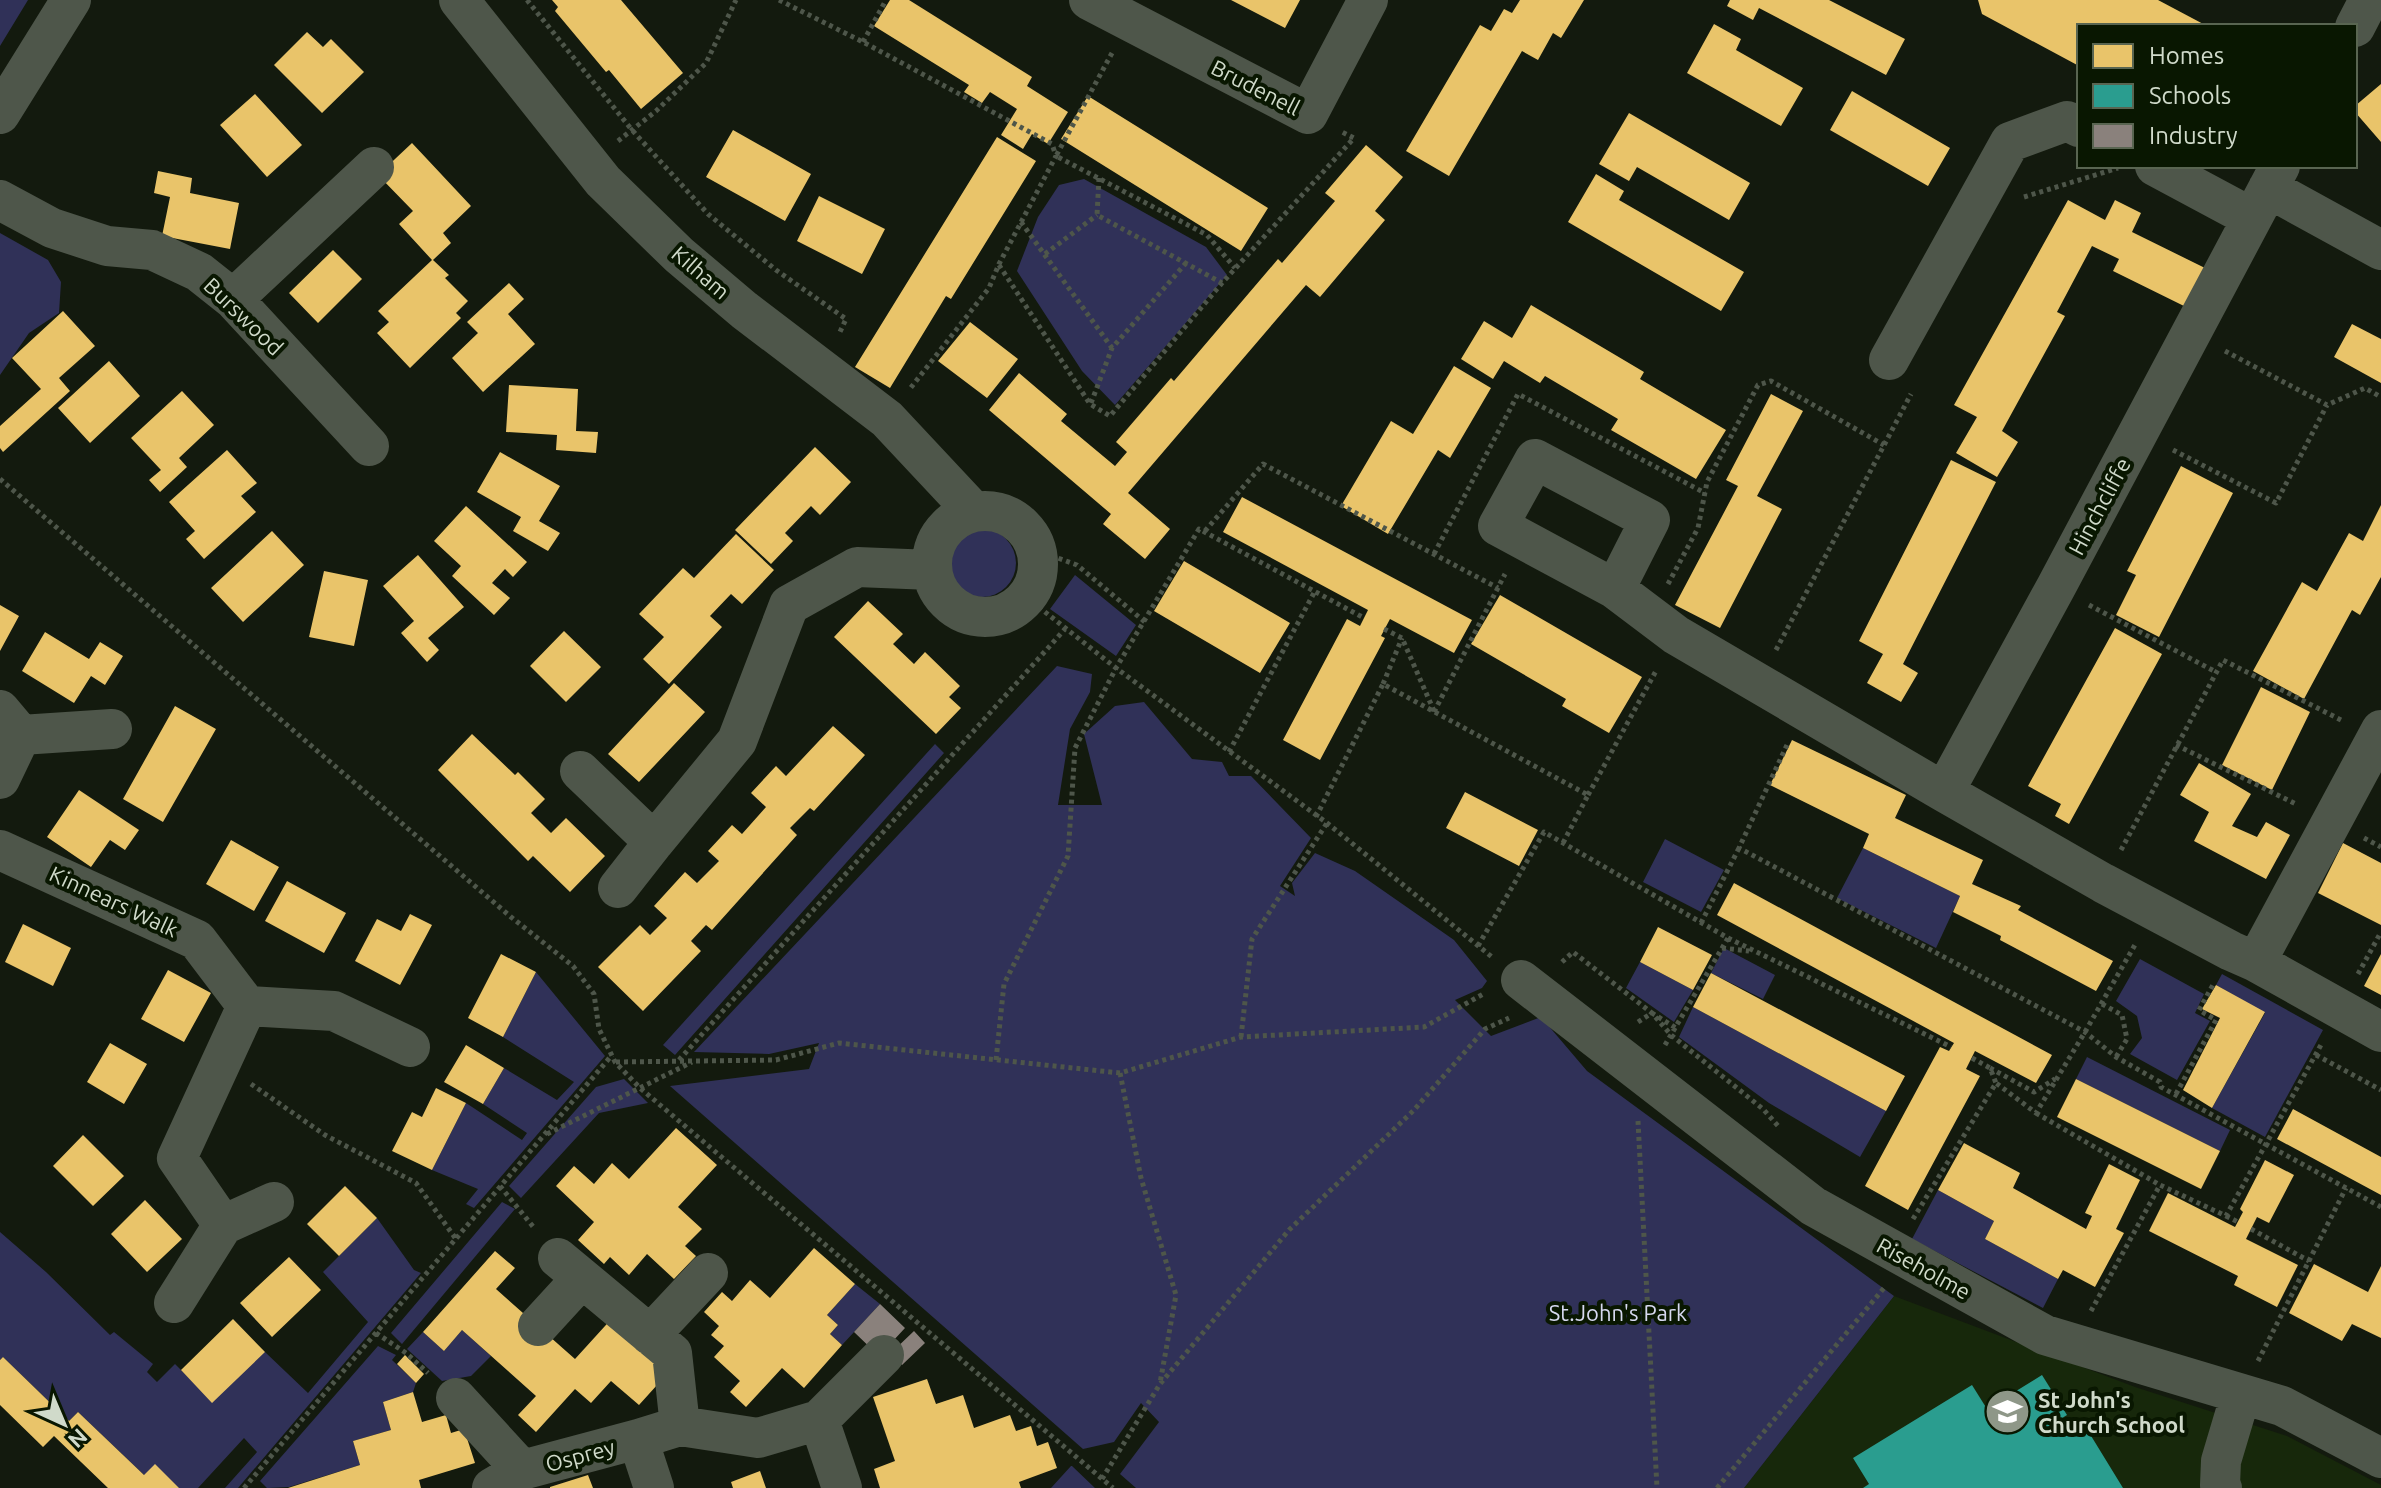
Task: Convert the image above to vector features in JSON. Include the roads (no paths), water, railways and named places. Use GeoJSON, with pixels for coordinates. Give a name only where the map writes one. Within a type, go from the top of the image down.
{"type":"FeatureCollection","features":[{"type":"Feature","properties":{"kind":"street"},"geometry":{"type":"LineString","coordinates":[[0,114],[71,0]]}},
{"type":"Feature","properties":{"kind":"street","name":"Kilham"},"geometry":{"type":"LineString","coordinates":[[459,0],[603,181],[679,255],[744,310],[887,419],[974,512]]}},
{"type":"Feature","properties":{"kind":"street","name":"Brudenell"},"geometry":{"type":"LineString","coordinates":[[1089,0],[1308,114],[1368,0]]}},
{"type":"Feature","properties":{"kind":"street"},"geometry":{"type":"LineString","coordinates":[[2357,24],[2369,0]]}},
{"type":"Feature","properties":{"kind":"street"},"geometry":{"type":"LineString","coordinates":[[1901,376],[2010,142],[2067,121],[2077,126]]}},
{"type":"Feature","properties":{"kind":"street"},"geometry":{"type":"LineString","coordinates":[[233,299],[374,167]]}},
{"type":"Feature","properties":{"kind":"street"},"geometry":{"type":"LineString","coordinates":[[2164,168],[2266,191],[2381,250]]}},
{"type":"Feature","properties":{"kind":"street","name":"Hinchcliffe"},"geometry":{"type":"LineString","coordinates":[[1944,792],[2266,191]]}},
{"type":"Feature","properties":{"kind":"street","name":"Burswood"},"geometry":{"type":"LineString","coordinates":[[0,200],[52,228],[107,246],[152,250],[199,272],[233,299],[369,446]]}},
{"type":"Feature","properties":{"kind":"street"},"geometry":{"type":"LineString","coordinates":[[1615,589],[1650,520],[1535,459],[1498,526],[1615,589],[1664,626],[1944,792],[2103,883],[2381,1032]]}},
{"type":"Feature","properties":{"kind":"street"},"geometry":{"type":"LineString","coordinates":[[974,512],[1006,516],[1029,535],[1036,550],[1038,566],[1034,583],[1026,597],[1013,610],[997,617],[970,615],[947,602],[937,588],[932,570],[933,554],[947,527],[960,517],[974,512]]}},
{"type":"Feature","properties":{"kind":"street"},"geometry":{"type":"LineString","coordinates":[[618,888],[737,741],[789,605],[857,567],[932,570]]}},
{"type":"Feature","properties":{"kind":"street"},"geometry":{"type":"LineString","coordinates":[[0,779],[11,722],[112,729]]}},
{"type":"Feature","properties":{"kind":"street"},"geometry":{"type":"LineString","coordinates":[[2244,957],[2333,823],[2379,734]]}},
{"type":"Feature","properties":{"kind":"street"},"geometry":{"type":"LineString","coordinates":[[580,771],[654,842]]}},
{"type":"Feature","properties":{"kind":"street","name":"Kinnears Walk"},"geometry":{"type":"LineString","coordinates":[[0,850],[6,850],[197,940],[247,1006]]}},
{"type":"Feature","properties":{"kind":"street","name":"Riseholme"},"geometry":{"type":"LineString","coordinates":[[1535,991],[1813,1206],[1900,1255],[2045,1335],[2282,1406],[2381,1458]]}},
{"type":"Feature","properties":{"kind":"street"},"geometry":{"type":"LineString","coordinates":[[223,1225],[177,1158],[247,1006],[334,1011],[410,1047]]}},
{"type":"Feature","properties":{"kind":"street"},"geometry":{"type":"LineString","coordinates":[[174,1303],[223,1225],[274,1202]]}},
{"type":"Feature","properties":{"kind":"street"},"geometry":{"type":"LineString","coordinates":[[538,1326],[570,1268],[672,1353],[680,1426]]}},
{"type":"Feature","properties":{"kind":"street"},"geometry":{"type":"LineString","coordinates":[[650,1335],[708,1273]]}},
{"type":"Feature","properties":{"kind":"street","name":"Osprey"},"geometry":{"type":"LineString","coordinates":[[456,1398],[507,1479],[680,1426],[758,1438],[819,1420],[884,1355]]}},
{"type":"Feature","properties":{"kind":"street"},"geometry":{"type":"LineString","coordinates":[[2222,1488],[2221,1461],[2241,1394]]}},
{"type":"Feature","properties":{"kind":"street"},"geometry":{"type":"LineString","coordinates":[[819,1420],[842,1488]]}},
{"type":"Feature","properties":{"kind":"street","name":"Osprey"},"geometry":{"type":"LineString","coordinates":[[638,1439],[654,1488]]}},
{"type":"Feature","properties":{"kind":"place","name":"St John's Church School"},"geometry":{"type":"Point","coordinates":[2007,1412]}},
{"type":"Feature","properties":{"kind":"park label","name":"St.John's Park"},"geometry":{"type":"Point","coordinates":[1618,1312]}}]}
